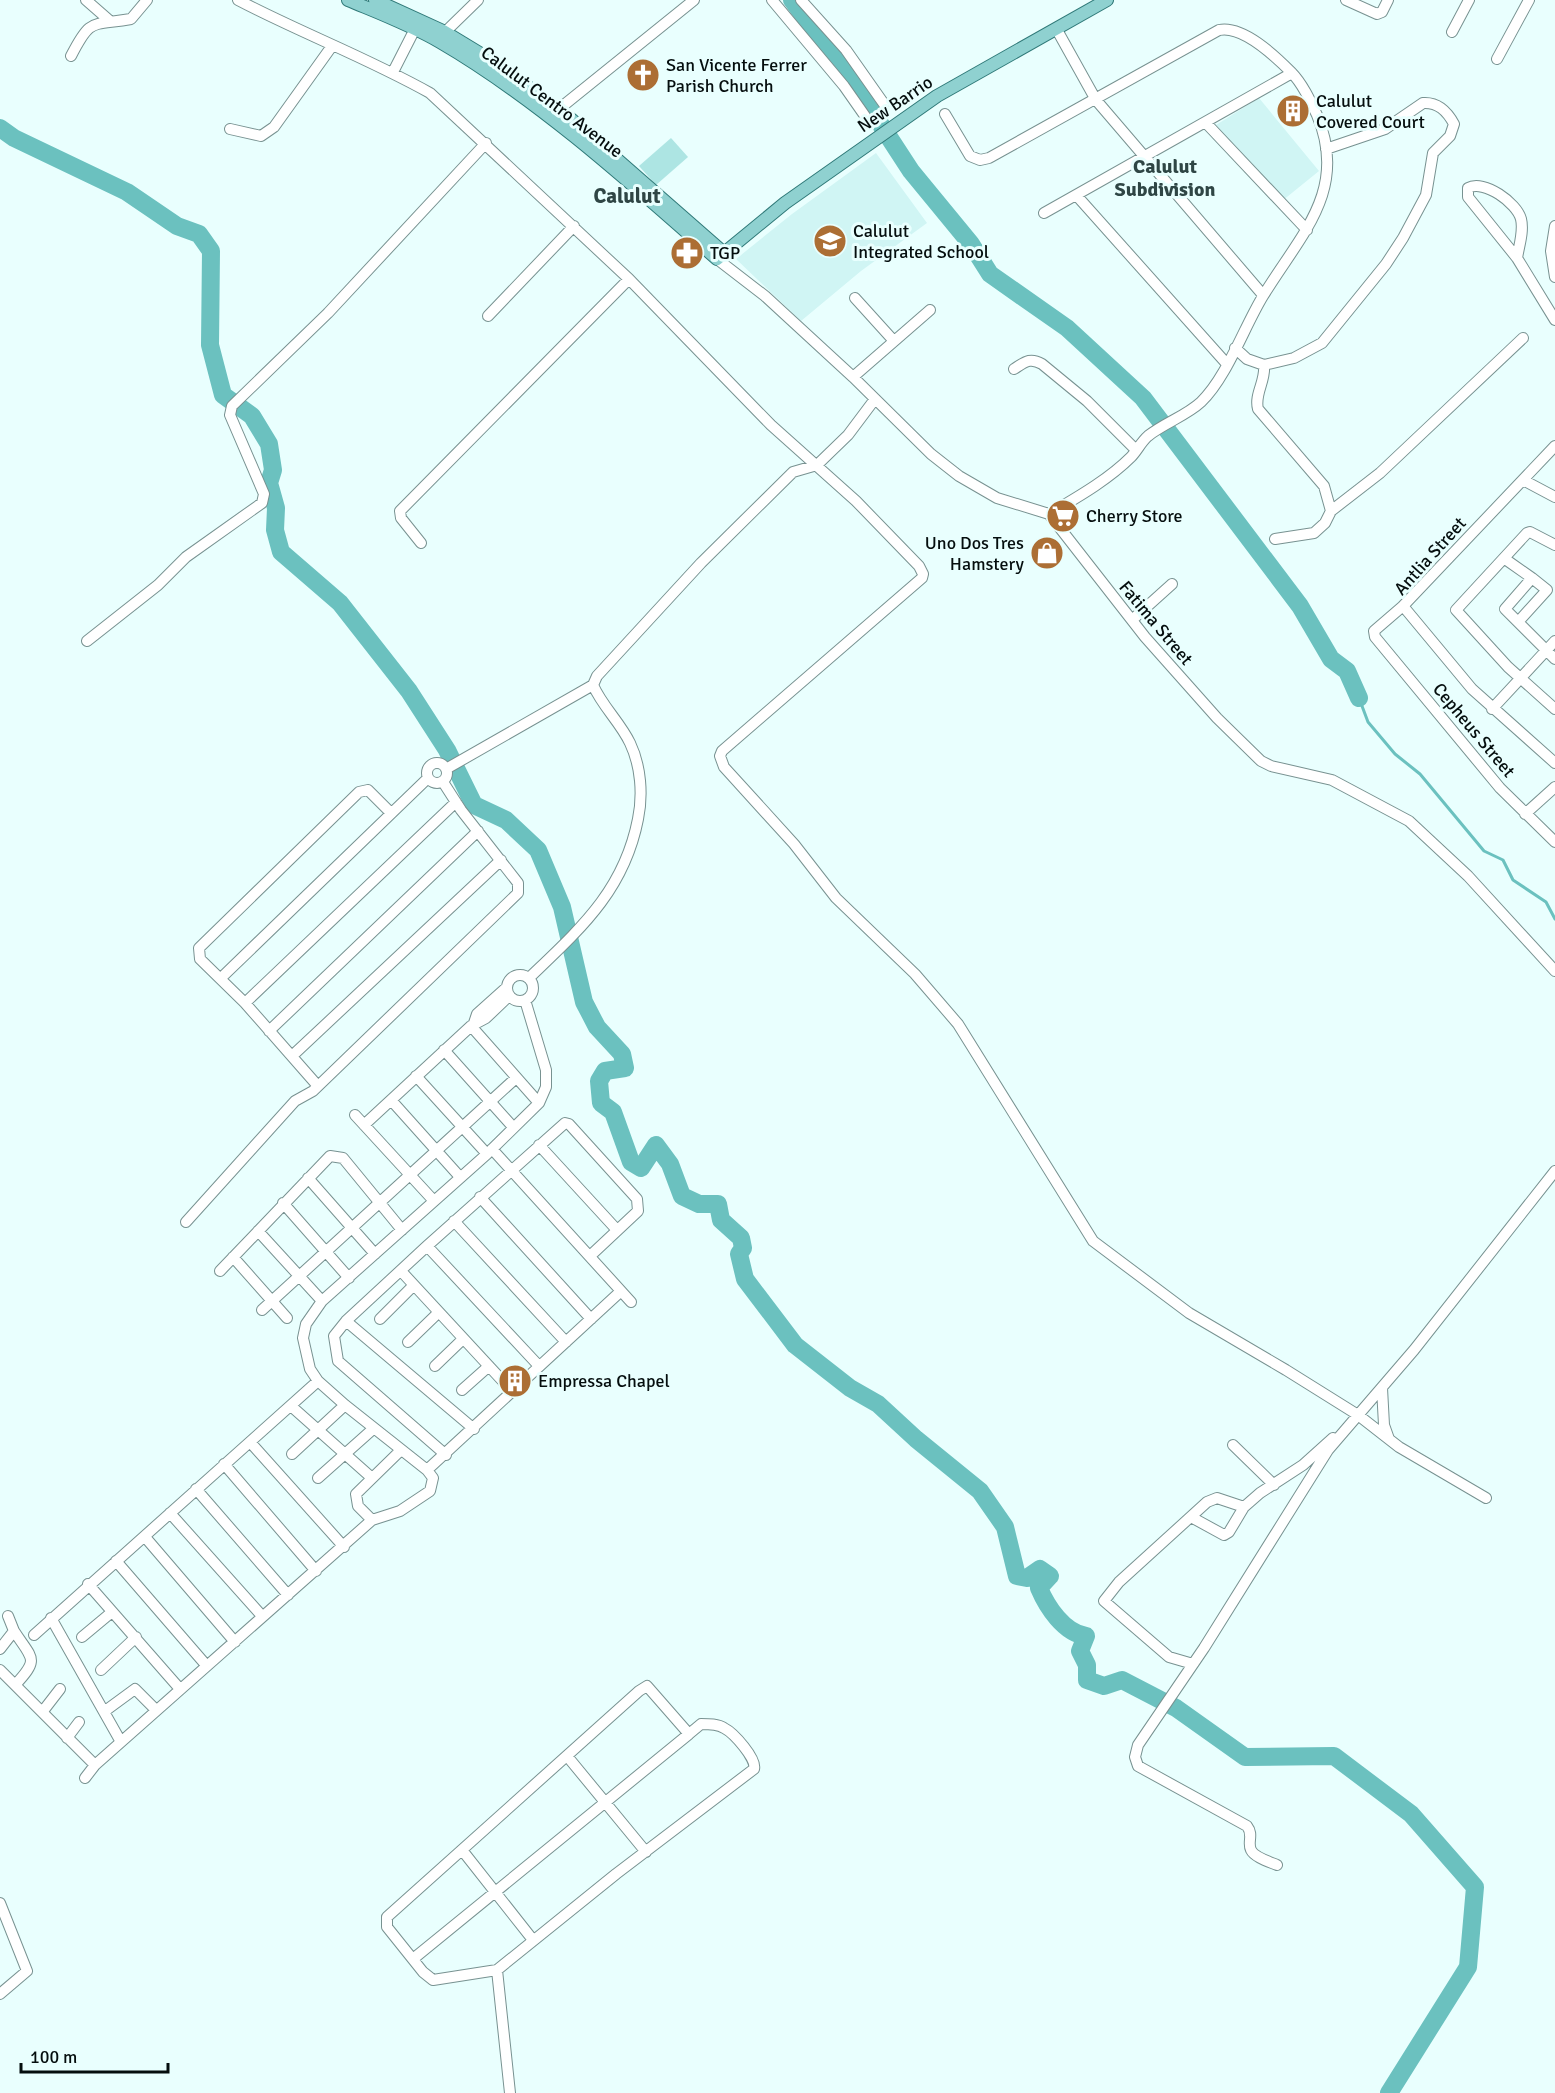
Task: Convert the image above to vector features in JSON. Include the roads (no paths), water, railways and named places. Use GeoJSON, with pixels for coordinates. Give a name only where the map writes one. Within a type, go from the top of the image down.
{"type":"FeatureCollection","features":[{"type":"Feature","properties":{"kind":"main road","name":"Calulut Centro Avenue"},"geometry":{"type":"LineString","coordinates":[[348,0],[383,5],[417,25],[499,65],[721,256]]}},
{"type":"Feature","properties":{"kind":"main road","name":"New Barrio"},"geometry":{"type":"LineString","coordinates":[[721,256],[785,203],[937,96],[1107,0]]}},
{"type":"Feature","properties":{"kind":"street"},"geometry":{"type":"LineString","coordinates":[[86,0],[110,21]]}},
{"type":"Feature","properties":{"kind":"street"},"geometry":{"type":"LineString","coordinates":[[71,56],[83,33],[92,24],[131,20],[147,0]]}},
{"type":"Feature","properties":{"kind":"street"},"geometry":{"type":"LineString","coordinates":[[238,0],[332,46],[393,72],[430,93],[629,279],[771,425],[817,465],[919,566],[923,574],[922,578],[722,751],[721,762],[794,844],[836,898],[906,966],[952,1016],[1093,1241],[1189,1313],[1358,1415],[1434,1469],[1486,1498]]}},
{"type":"Feature","properties":{"kind":"street"},"geometry":{"type":"LineString","coordinates":[[440,36],[478,0]]}},
{"type":"Feature","properties":{"kind":"street"},"geometry":{"type":"LineString","coordinates":[[554,113],[694,0]]}},
{"type":"Feature","properties":{"kind":"street"},"geometry":{"type":"LineString","coordinates":[[772,0],[844,86],[865,116]]}},
{"type":"Feature","properties":{"kind":"street"},"geometry":{"type":"LineString","coordinates":[[801,0],[846,50],[884,104]]}},
{"type":"Feature","properties":{"kind":"street"},"geometry":{"type":"LineString","coordinates":[[1346,0],[1377,14],[1382,12],[1388,0]]}},
{"type":"Feature","properties":{"kind":"street"},"geometry":{"type":"LineString","coordinates":[[1452,32],[1469,0]]}},
{"type":"Feature","properties":{"kind":"street"},"geometry":{"type":"LineString","coordinates":[[1497,59],[1529,0]]}},
{"type":"Feature","properties":{"kind":"street"},"geometry":{"type":"LineString","coordinates":[[393,72],[417,25]]}},
{"type":"Feature","properties":{"kind":"street"},"geometry":{"type":"LineString","coordinates":[[721,256],[742,279],[853,377],[931,454],[959,476],[997,498],[1049,514],[1119,468],[1157,430],[1201,402],[1235,348],[1263,296],[1306,230],[1328,179],[1324,133],[1312,103],[1292,73],[1258,44],[1227,28],[989,158],[980,160],[970,156],[945,114]]}},
{"type":"Feature","properties":{"kind":"street"},"geometry":{"type":"LineString","coordinates":[[1057,30],[1096,100],[1142,157],[1263,296]]}},
{"type":"Feature","properties":{"kind":"street"},"geometry":{"type":"LineString","coordinates":[[230,129],[261,136],[274,127],[332,46]]}},
{"type":"Feature","properties":{"kind":"street"},"geometry":{"type":"LineString","coordinates":[[1044,213],[1292,73]]}},
{"type":"Feature","properties":{"kind":"street"},"geometry":{"type":"LineString","coordinates":[[1235,348],[1247,359],[1264,365],[1294,358],[1315,349],[1335,329],[1404,238],[1422,204],[1429,184],[1433,153],[1450,136],[1454,124],[1445,111],[1430,103],[1423,103],[1384,129],[1326,149]]}},
{"type":"Feature","properties":{"kind":"street"},"geometry":{"type":"LineString","coordinates":[[1206,123],[1306,230]]}},
{"type":"Feature","properties":{"kind":"street"},"geometry":{"type":"LineString","coordinates":[[87,641],[158,585],[186,557],[264,500],[256,474],[232,423],[230,415],[236,403],[328,313],[486,143]]}},
{"type":"Feature","properties":{"kind":"street"},"geometry":{"type":"LineString","coordinates":[[1517,258],[1521,230],[1518,213],[1488,187],[1479,185],[1468,188],[1468,197],[1517,258],[1555,320]]}},
{"type":"Feature","properties":{"kind":"street"},"geometry":{"type":"LineString","coordinates":[[1077,195],[1226,363]]}},
{"type":"Feature","properties":{"kind":"street"},"geometry":{"type":"LineString","coordinates":[[488,316],[574,226]]}},
{"type":"Feature","properties":{"kind":"street"},"geometry":{"type":"LineString","coordinates":[[1554,272],[1551,251],[1555,226]]}},
{"type":"Feature","properties":{"kind":"street"},"geometry":{"type":"LineString","coordinates":[[421,543],[401,518],[400,511],[629,279]]}},
{"type":"Feature","properties":{"kind":"street"},"geometry":{"type":"LineString","coordinates":[[855,298],[893,340]]}},
{"type":"Feature","properties":{"kind":"street"},"geometry":{"type":"LineString","coordinates":[[853,377],[930,310]]}},
{"type":"Feature","properties":{"kind":"street"},"geometry":{"type":"LineString","coordinates":[[1275,539],[1314,533],[1325,523],[1331,511],[1380,473],[1523,338]]}},
{"type":"Feature","properties":{"kind":"street"},"geometry":{"type":"LineString","coordinates":[[1014,369],[1028,360],[1035,360],[1042,364],[1087,401],[1136,450]]}},
{"type":"Feature","properties":{"kind":"street"},"geometry":{"type":"LineString","coordinates":[[1264,365],[1264,381],[1256,402],[1258,409],[1324,486],[1331,511]]}},
{"type":"Feature","properties":{"kind":"street"},"geometry":{"type":"LineString","coordinates":[[448,768],[593,685],[597,676],[701,563],[793,472],[817,465],[848,435],[875,399]]}},
{"type":"Feature","properties":{"kind":"street","name":"Antlia Street"},"geometry":{"type":"LineString","coordinates":[[1555,446],[1403,606],[1472,689],[1555,763]]}},
{"type":"Feature","properties":{"kind":"street"},"geometry":{"type":"LineString","coordinates":[[1523,480],[1555,497]]}},
{"type":"Feature","properties":{"kind":"street","name":"Fatima Street"},"geometry":{"type":"LineString","coordinates":[[1049,514],[1132,620],[1216,718],[1261,761],[1271,766],[1332,780],[1409,821],[1468,876],[1555,971]]}},
{"type":"Feature","properties":{"kind":"street"},"geometry":{"type":"LineString","coordinates":[[1555,545],[1530,532],[1456,610],[1519,677],[1555,709]]}},
{"type":"Feature","properties":{"kind":"street"},"geometry":{"type":"LineString","coordinates":[[1505,558],[1547,590],[1518,622]]}},
{"type":"Feature","properties":{"kind":"street"},"geometry":{"type":"LineString","coordinates":[[1532,578],[1505,607],[1555,659]]}},
{"type":"Feature","properties":{"kind":"street"},"geometry":{"type":"LineString","coordinates":[[1132,620],[1172,584]]}},
{"type":"Feature","properties":{"kind":"street","name":"Cepheus Street"},"geometry":{"type":"LineString","coordinates":[[1403,606],[1374,634],[1525,814],[1555,842]]}},
{"type":"Feature","properties":{"kind":"street"},"geometry":{"type":"LineString","coordinates":[[1492,709],[1519,677],[1555,641]]}},
{"type":"Feature","properties":{"kind":"street"},"geometry":{"type":"LineString","coordinates":[[529,978],[579,931],[624,870],[632,848],[640,811],[641,788],[630,743],[597,696],[593,685]]}},
{"type":"Feature","properties":{"kind":"street"},"geometry":{"type":"LineString","coordinates":[[434,764],[441,764],[448,768],[443,782],[436,784],[428,778],[427,771],[434,764]]}},
{"type":"Feature","properties":{"kind":"street"},"geometry":{"type":"LineString","coordinates":[[221,978],[428,778]]}},
{"type":"Feature","properties":{"kind":"street"},"geometry":{"type":"LineString","coordinates":[[186,1222],[295,1101],[317,1085],[518,893],[518,883],[443,782]]}},
{"type":"Feature","properties":{"kind":"street"},"geometry":{"type":"LineString","coordinates":[[1525,814],[1555,787]]}},
{"type":"Feature","properties":{"kind":"street"},"geometry":{"type":"LineString","coordinates":[[317,1085],[221,978],[200,958],[199,948],[359,792],[368,790],[391,813]]}},
{"type":"Feature","properties":{"kind":"street"},"geometry":{"type":"LineString","coordinates":[[244,1003],[456,802]]}},
{"type":"Feature","properties":{"kind":"street"},"geometry":{"type":"LineString","coordinates":[[268,1031],[478,831]]}},
{"type":"Feature","properties":{"kind":"street"},"geometry":{"type":"LineString","coordinates":[[292,1056],[501,860]]}},
{"type":"Feature","properties":{"kind":"street"},"geometry":{"type":"LineString","coordinates":[[364,1125],[472,1024],[477,1014],[507,992],[509,980],[516,975],[529,978]]}},
{"type":"Feature","properties":{"kind":"street"},"geometry":{"type":"LineString","coordinates":[[507,992],[516,1001],[525,1000],[533,990],[529,978]]}},
{"type":"Feature","properties":{"kind":"street"},"geometry":{"type":"LineString","coordinates":[[85,1778],[95,1765],[206,1665],[344,1547],[372,1520],[400,1511],[430,1491],[433,1478],[427,1470],[373,1429],[318,1381],[305,1356],[303,1338],[306,1324],[322,1301],[490,1151],[539,1103],[546,1087],[546,1070],[525,1000]]}},
{"type":"Feature","properties":{"kind":"street"},"geometry":{"type":"LineString","coordinates":[[472,1024],[539,1103]]}},
{"type":"Feature","properties":{"kind":"street"},"geometry":{"type":"LineString","coordinates":[[444,1050],[513,1127]]}},
{"type":"Feature","properties":{"kind":"street"},"geometry":{"type":"LineString","coordinates":[[416,1076],[463,1126],[512,1170],[631,1302]]}},
{"type":"Feature","properties":{"kind":"street"},"geometry":{"type":"LineString","coordinates":[[262,1310],[352,1227],[411,1177],[516,1078]]}},
{"type":"Feature","properties":{"kind":"street"},"geometry":{"type":"LineString","coordinates":[[391,1100],[460,1176]]}},
{"type":"Feature","properties":{"kind":"street"},"geometry":{"type":"LineString","coordinates":[[355,1115],[434,1201]]}},
{"type":"Feature","properties":{"kind":"street"},"geometry":{"type":"LineString","coordinates":[[446,1455],[338,1361],[334,1336],[346,1321],[560,1125],[569,1124],[637,1199],[638,1211],[590,1256]]}},
{"type":"Feature","properties":{"kind":"street"},"geometry":{"type":"LineString","coordinates":[[538,1145],[617,1230]]}},
{"type":"Feature","properties":{"kind":"street"},"geometry":{"type":"LineString","coordinates":[[220,1271],[330,1156],[343,1158],[402,1230]]}},
{"type":"Feature","properties":{"kind":"street"},"geometry":{"type":"LineString","coordinates":[[1278,1865],[1252,1853],[1250,1848],[1252,1836],[1247,1826],[1138,1766],[1135,1757],[1138,1745],[1173,1696],[1328,1450],[1382,1388],[1555,1172]]}},
{"type":"Feature","properties":{"kind":"street"},"geometry":{"type":"LineString","coordinates":[[308,1178],[375,1254]]}},
{"type":"Feature","properties":{"kind":"street"},"geometry":{"type":"LineString","coordinates":[[480,1197],[591,1319]]}},
{"type":"Feature","properties":{"kind":"street"},"geometry":{"type":"LineString","coordinates":[[283,1203],[349,1278]]}},
{"type":"Feature","properties":{"kind":"street"},"geometry":{"type":"LineString","coordinates":[[454,1221],[566,1342]]}},
{"type":"Feature","properties":{"kind":"street"},"geometry":{"type":"LineString","coordinates":[[258,1231],[322,1301]]}},
{"type":"Feature","properties":{"kind":"street"},"geometry":{"type":"LineString","coordinates":[[428,1246],[539,1366]]}},
{"type":"Feature","properties":{"kind":"street"},"geometry":{"type":"LineString","coordinates":[[233,1257],[287,1318]]}},
{"type":"Feature","properties":{"kind":"street"},"geometry":{"type":"LineString","coordinates":[[401,1270],[413,1286],[512,1390]]}},
{"type":"Feature","properties":{"kind":"street"},"geometry":{"type":"LineString","coordinates":[[380,1319],[413,1286]]}},
{"type":"Feature","properties":{"kind":"street"},"geometry":{"type":"LineString","coordinates":[[427,1470],[446,1455],[512,1390],[620,1292]]}},
{"type":"Feature","properties":{"kind":"street"},"geometry":{"type":"LineString","coordinates":[[408,1342],[438,1313]]}},
{"type":"Feature","properties":{"kind":"street"},"geometry":{"type":"LineString","coordinates":[[346,1321],[474,1429]]}},
{"type":"Feature","properties":{"kind":"street"},"geometry":{"type":"LineString","coordinates":[[435,1366],[463,1339]]}},
{"type":"Feature","properties":{"kind":"street"},"geometry":{"type":"LineString","coordinates":[[462,1390],[489,1366]]}},
{"type":"Feature","properties":{"kind":"street"},"geometry":{"type":"LineString","coordinates":[[34,1635],[88,1584],[145,1537],[318,1381]]}},
{"type":"Feature","properties":{"kind":"street"},"geometry":{"type":"LineString","coordinates":[[1382,1388],[1384,1425],[1389,1439]]}},
{"type":"Feature","properties":{"kind":"street"},"geometry":{"type":"LineString","coordinates":[[292,1454],[345,1405]]}},
{"type":"Feature","properties":{"kind":"street"},"geometry":{"type":"LineString","coordinates":[[291,1406],[372,1478]]}},
{"type":"Feature","properties":{"kind":"street"},"geometry":{"type":"LineString","coordinates":[[318,1478],[373,1429]]}},
{"type":"Feature","properties":{"kind":"street"},"geometry":{"type":"LineString","coordinates":[[1191,1517],[1224,1535],[1229,1532],[1244,1507],[1303,1465],[1327,1441],[1341,1433]]}},
{"type":"Feature","properties":{"kind":"street"},"geometry":{"type":"LineString","coordinates":[[250,1442],[344,1547]]}},
{"type":"Feature","properties":{"kind":"street"},"geometry":{"type":"LineString","coordinates":[[1233,1445],[1274,1485]]}},
{"type":"Feature","properties":{"kind":"street"},"geometry":{"type":"LineString","coordinates":[[372,1520],[358,1506],[356,1494],[400,1451]]}},
{"type":"Feature","properties":{"kind":"street"},"geometry":{"type":"LineString","coordinates":[[224,1464],[316,1571]]}},
{"type":"Feature","properties":{"kind":"street"},"geometry":{"type":"LineString","coordinates":[[196,1489],[288,1595]]}},
{"type":"Feature","properties":{"kind":"street"},"geometry":{"type":"LineString","coordinates":[[1193,1664],[1169,1657],[1104,1600],[1168,1535],[1211,1499],[1244,1507]]}},
{"type":"Feature","properties":{"kind":"street"},"geometry":{"type":"LineString","coordinates":[[171,1513],[262,1616]]}},
{"type":"Feature","properties":{"kind":"street"},"geometry":{"type":"LineString","coordinates":[[145,1537],[235,1642]]}},
{"type":"Feature","properties":{"kind":"street"},"geometry":{"type":"LineString","coordinates":[[116,1561],[206,1665]]}},
{"type":"Feature","properties":{"kind":"street"},"geometry":{"type":"LineString","coordinates":[[88,1584],[180,1689]]}},
{"type":"Feature","properties":{"kind":"street"},"geometry":{"type":"LineString","coordinates":[[82,1637],[112,1611]]}},
{"type":"Feature","properties":{"kind":"street"},"geometry":{"type":"LineString","coordinates":[[8,1616],[33,1663],[16,1684]]}},
{"type":"Feature","properties":{"kind":"street"},"geometry":{"type":"LineString","coordinates":[[51,1618],[121,1742]]}},
{"type":"Feature","properties":{"kind":"street"},"geometry":{"type":"LineString","coordinates":[[0,1649],[14,1631]]}},
{"type":"Feature","properties":{"kind":"street"},"geometry":{"type":"LineString","coordinates":[[101,1670],[136,1637]]}},
{"type":"Feature","properties":{"kind":"street"},"geometry":{"type":"LineString","coordinates":[[0,1670],[95,1765]]}},
{"type":"Feature","properties":{"kind":"street"},"geometry":{"type":"LineString","coordinates":[[413,1959],[496,1894],[606,1804],[701,1724],[722,1726],[729,1731],[756,1766],[497,1970],[433,1980],[413,1959],[387,1927],[387,1917],[644,1687],[650,1689],[689,1734]]}},
{"type":"Feature","properties":{"kind":"street"},"geometry":{"type":"LineString","coordinates":[[43,1711],[60,1689]]}},
{"type":"Feature","properties":{"kind":"street"},"geometry":{"type":"LineString","coordinates":[[105,1711],[135,1689],[156,1710]]}},
{"type":"Feature","properties":{"kind":"street"},"geometry":{"type":"LineString","coordinates":[[67,1738],[79,1722]]}},
{"type":"Feature","properties":{"kind":"street"},"geometry":{"type":"LineString","coordinates":[[567,1756],[646,1852]]}},
{"type":"Feature","properties":{"kind":"street"},"geometry":{"type":"LineString","coordinates":[[462,1850],[533,1940]]}},
{"type":"Feature","properties":{"kind":"street"},"geometry":{"type":"LineString","coordinates":[[0,1994],[30,1975],[1,1907]]}},
{"type":"Feature","properties":{"kind":"street"},"geometry":{"type":"LineString","coordinates":[[497,1970],[510,2093]]}},
{"type":"Feature","properties":{"kind":"waterway"},"geometry":{"type":"LineString","coordinates":[[792,0],[853,82],[911,171],[971,244],[990,274],[1067,328],[1143,398],[1300,606],[1331,659],[1347,671],[1359,698]]}},
{"type":"Feature","properties":{"kind":"waterway"},"geometry":{"type":"LineString","coordinates":[[0,128],[14,138],[127,192],[177,226],[199,234],[211,251],[210,345],[223,395],[252,416],[269,444],[273,470],[269,483],[276,508],[275,530],[281,552],[340,603],[409,691],[447,750],[474,805],[506,820],[538,850],[562,907],[584,1002],[597,1027],[622,1054],[625,1068],[605,1071],[599,1081],[601,1103],[613,1112],[631,1162],[641,1168],[656,1145],[670,1164],[682,1196],[699,1204],[718,1204],[721,1220],[741,1238],[743,1248],[739,1254],[745,1279],[795,1345],[850,1388],[878,1404],[916,1439],[980,1491],[1005,1527],[1017,1576],[1027,1578],[1040,1569],[1050,1576],[1039,1588],[1047,1603],[1064,1625],[1086,1636],[1080,1651],[1087,1665],[1087,1680],[1104,1686],[1122,1680],[1176,1708],[1245,1757],[1334,1756],[1411,1814],[1475,1887],[1468,1967],[1389,2093]]}},
{"type":"Feature","properties":{"kind":"waterway"},"geometry":{"type":"LineString","coordinates":[[1359,698],[1368,722],[1395,754],[1420,774],[1484,851],[1503,860],[1513,880],[1546,902],[1555,919]]}},
{"type":"Feature","properties":{"kind":"place","name":"San Vicente Ferrer Parish Church"},"geometry":{"type":"Point","coordinates":[643,75]}},
{"type":"Feature","properties":{"kind":"place","name":"Calulut Covered Court"},"geometry":{"type":"Point","coordinates":[1293,111]}},
{"type":"Feature","properties":{"kind":"place","name":"Calulut Integrated School"},"geometry":{"type":"Point","coordinates":[830,241]}},
{"type":"Feature","properties":{"kind":"place","name":"TGP"},"geometry":{"type":"Point","coordinates":[687,253]}},
{"type":"Feature","properties":{"kind":"place","name":"Cherry Store"},"geometry":{"type":"Point","coordinates":[1063,516]}},
{"type":"Feature","properties":{"kind":"place","name":"Uno Dos Tres Hamstery"},"geometry":{"type":"Point","coordinates":[1047,553]}},
{"type":"Feature","properties":{"kind":"place","name":"Empressa Chapel"},"geometry":{"type":"Point","coordinates":[515,1381]}},
{"type":"Feature","properties":{"kind":"district","name":"Calulut Subdivision"},"geometry":{"type":"Point","coordinates":[1165,178]}},
{"type":"Feature","properties":{"kind":"district","name":"Calulut"},"geometry":{"type":"Point","coordinates":[627,196]}}]}
